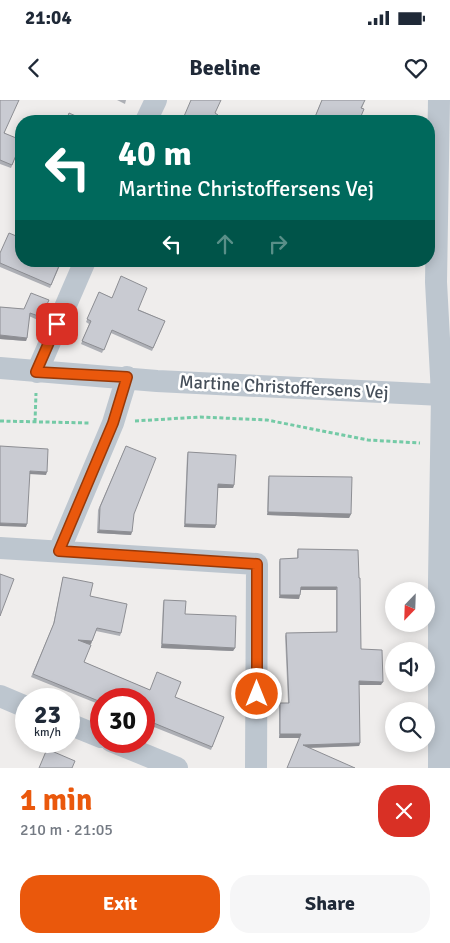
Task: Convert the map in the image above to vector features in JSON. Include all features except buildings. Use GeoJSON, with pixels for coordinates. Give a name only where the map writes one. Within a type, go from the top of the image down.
{"type":"FeatureCollection","features":[{"type":"Feature","properties":{"kind":"street"},"geometry":{"type":"LineString","coordinates":[[149,115],[156,100]]}},
{"type":"Feature","properties":{"kind":"street"},"geometry":{"type":"LineString","coordinates":[[439,100],[436,282],[442,395],[440,444],[444,582],[439,768]]}},
{"type":"Feature","properties":{"kind":"street"},"geometry":{"type":"LineString","coordinates":[[36,372],[82,267]]}},
{"type":"Feature","properties":{"kind":"street","name":"Martine Christoffersens Vej"},"geometry":{"type":"LineString","coordinates":[[0,368],[127,377],[157,381],[442,395]]}},
{"type":"Feature","properties":{"kind":"street"},"geometry":{"type":"LineString","coordinates":[[59,551],[113,423],[127,377]]}},
{"type":"Feature","properties":{"kind":"street"},"geometry":{"type":"LineString","coordinates":[[0,548],[257,564],[256,768]]}},
{"type":"Feature","properties":{"kind":"street"},"geometry":{"type":"LineString","coordinates":[[0,696],[15,702]]}},
{"type":"Feature","properties":{"kind":"street"},"geometry":{"type":"LineString","coordinates":[[140,753],[177,768]]}},
{"type":"Feature","properties":{"kind":"path"},"geometry":{"type":"LineString","coordinates":[[35,422],[36,372]]}},
{"type":"Feature","properties":{"kind":"path"},"geometry":{"type":"LineString","coordinates":[[0,421],[113,423],[200,417],[268,420],[368,440],[440,444]]}},
{"type":"Feature","properties":{"kind":"route"},"geometry":{"type":"LineString","coordinates":[[57,324],[36,372],[127,377],[113,423],[59,551],[257,564],[257,694]]}}]}
